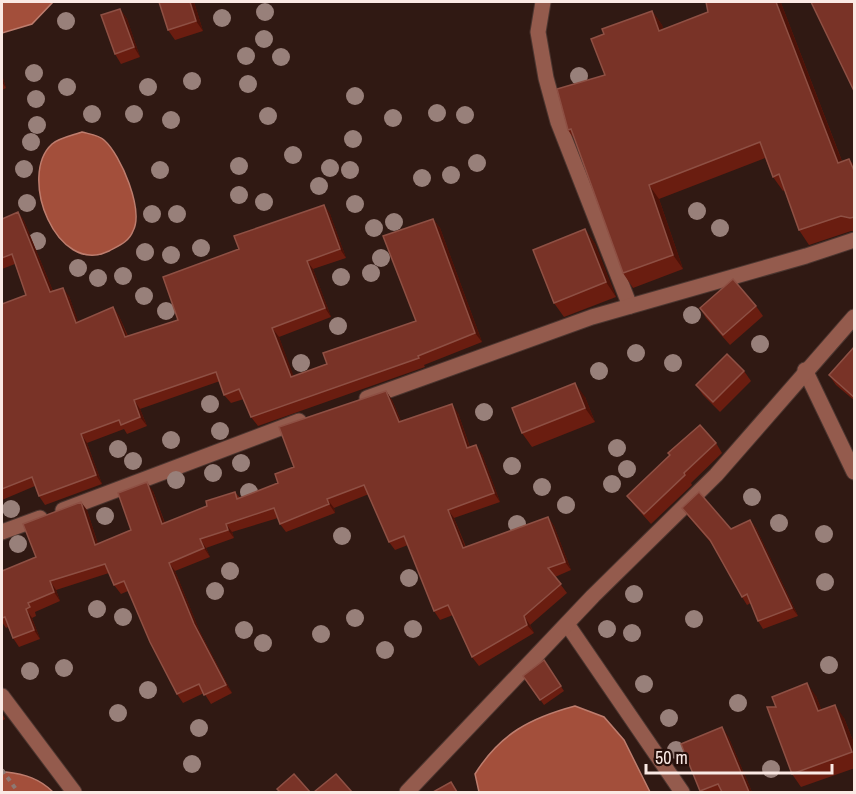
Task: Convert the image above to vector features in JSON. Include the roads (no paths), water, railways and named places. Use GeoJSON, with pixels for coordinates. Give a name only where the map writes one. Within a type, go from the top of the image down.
{"type":"FeatureCollection","features":[{"type":"Feature","properties":{"kind":"street"},"geometry":{"type":"LineString","coordinates":[[543,2],[538,32],[546,78],[558,122],[630,306]]}},
{"type":"Feature","properties":{"kind":"street"},"geometry":{"type":"LineString","coordinates":[[349,404],[630,306],[855,240]]}},
{"type":"Feature","properties":{"kind":"street"},"geometry":{"type":"LineString","coordinates":[[407,792],[567,624],[716,475],[855,317]]}},
{"type":"Feature","properties":{"kind":"street"},"geometry":{"type":"LineString","coordinates":[[806,370],[855,472]]}},
{"type":"Feature","properties":{"kind":"street"},"geometry":{"type":"LineString","coordinates":[[2,532],[318,414]]}},
{"type":"Feature","properties":{"kind":"street"},"geometry":{"type":"LineString","coordinates":[[567,624],[682,792]]}},
{"type":"Feature","properties":{"kind":"street"},"geometry":{"type":"LineString","coordinates":[[2,696],[74,792]]}}]}
